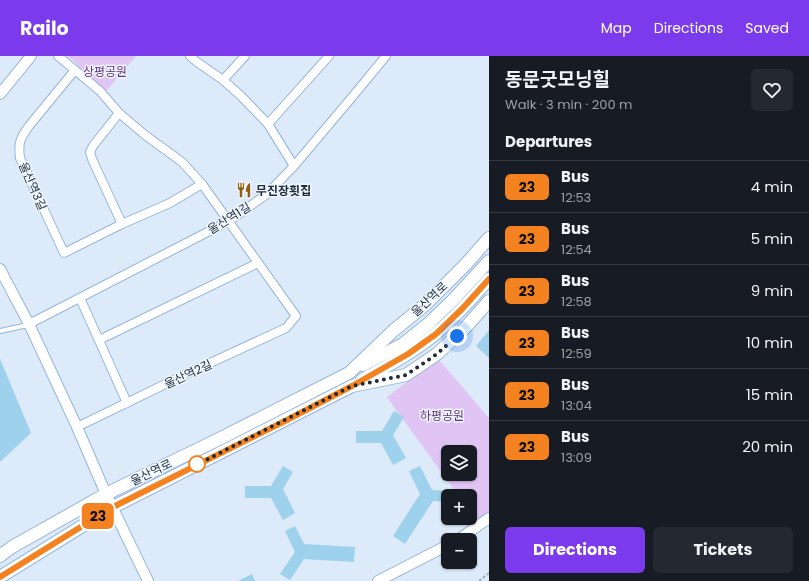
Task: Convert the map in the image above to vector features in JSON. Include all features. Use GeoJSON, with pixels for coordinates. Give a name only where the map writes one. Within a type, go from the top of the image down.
{"type":"FeatureCollection","features":[{"type":"Feature","properties":{"kind":"main road","name":"울산역로"},"geometry":{"type":"LineString","coordinates":[[349,373],[393,331],[426,304],[466,264],[489,238]]}},
{"type":"Feature","properties":{"kind":"main road","name":"울산역로"},"geometry":{"type":"LineString","coordinates":[[0,556],[12,547],[106,494],[349,373],[403,344],[428,324],[453,300],[489,261]]}},
{"type":"Feature","properties":{"kind":"main road","name":"울산역로"},"geometry":{"type":"LineString","coordinates":[[0,577],[113,507],[352,386],[408,354],[436,334],[462,309],[489,279]]}},
{"type":"Feature","properties":{"kind":"main road","name":"울산역로"},"geometry":{"type":"LineString","coordinates":[[352,386],[406,375],[437,354],[466,327],[489,301]]}},
{"type":"Feature","properties":{"kind":"street"},"geometry":{"type":"LineString","coordinates":[[0,94],[31,56]]}},
{"type":"Feature","properties":{"kind":"street"},"geometry":{"type":"LineString","coordinates":[[58,56],[100,91],[119,113],[144,135],[182,162],[202,184],[258,263],[99,340]]}},
{"type":"Feature","properties":{"kind":"street"},"geometry":{"type":"LineString","coordinates":[[190,56],[223,80],[268,124],[294,166]]}},
{"type":"Feature","properties":{"kind":"street"},"geometry":{"type":"LineString","coordinates":[[223,80],[245,56]]}},
{"type":"Feature","properties":{"kind":"street"},"geometry":{"type":"LineString","coordinates":[[268,124],[329,56]]}},
{"type":"Feature","properties":{"kind":"street","name":"울산역1길"},"geometry":{"type":"LineString","coordinates":[[29,324],[229,221],[267,194],[294,166],[386,56]]}},
{"type":"Feature","properties":{"kind":"street","name":"울산역3길"},"geometry":{"type":"LineString","coordinates":[[75,70],[24,133],[20,142],[20,158],[64,253],[122,224],[170,203],[202,184]]}},
{"type":"Feature","properties":{"kind":"street"},"geometry":{"type":"LineString","coordinates":[[119,113],[90,152],[122,224]]}},
{"type":"Feature","properties":{"kind":"street","name":"울산역2길"},"geometry":{"type":"LineString","coordinates":[[77,427],[286,328],[296,316],[258,263]]}},
{"type":"Feature","properties":{"kind":"street"},"geometry":{"type":"LineString","coordinates":[[0,269],[29,324],[77,427],[106,494],[148,581]]}},
{"type":"Feature","properties":{"kind":"street"},"geometry":{"type":"LineString","coordinates":[[80,298],[127,403]]}},
{"type":"Feature","properties":{"kind":"street"},"geometry":{"type":"LineString","coordinates":[[468,533],[489,518]]}},
{"type":"Feature","properties":{"kind":"street"},"geometry":{"type":"LineString","coordinates":[[378,581],[441,549]]}},
{"type":"Feature","properties":{"kind":"lane"},"geometry":{"type":"LineString","coordinates":[[0,332],[29,324]]}},
{"type":"Feature","properties":{"kind":"path"},"geometry":{"type":"LineString","coordinates":[[479,581],[489,573]]}},
{"type":"Feature","properties":{"kind":"green space","name":"상평공원"},"geometry":{"type":"Polygon","coordinates":[[[68,56],[136,56],[106,91],[68,56]]]}},
{"type":"Feature","properties":{"kind":"green space","name":"하평공원"},"geometry":{"type":"Polygon","coordinates":[[[438,359],[489,418],[489,518],[477,518],[477,489],[454,489],[448,481],[477,481],[477,445],[441,445],[441,471],[387,397],[438,359]]]}},
{"type":"Feature","properties":{"kind":"building"},"geometry":{"type":"Polygon","coordinates":[[[489,330],[489,358],[476,346],[489,330]]]}},
{"type":"Feature","properties":{"kind":"building"},"geometry":{"type":"Polygon","coordinates":[[[0,359],[31,433],[0,462],[0,359]]]}},
{"type":"Feature","properties":{"kind":"building"},"geometry":{"type":"Polygon","coordinates":[[[394,411],[404,417],[393,435],[406,458],[393,465],[381,443],[356,443],[356,431],[382,431],[394,411]]]}},
{"type":"Feature","properties":{"kind":"building"},"geometry":{"type":"Polygon","coordinates":[[[283,466],[293,472],[283,489],[295,513],[283,520],[271,498],[245,498],[245,486],[271,486],[283,466]]]}},
{"type":"Feature","properties":{"kind":"building"},"geometry":{"type":"Polygon","coordinates":[[[420,466],[432,490],[441,490],[441,502],[433,501],[405,544],[393,536],[420,494],[409,471],[420,466]]]}},
{"type":"Feature","properties":{"kind":"building"},"geometry":{"type":"Polygon","coordinates":[[[295,526],[304,544],[355,547],[354,562],[304,559],[290,580],[280,574],[295,552],[285,531],[295,526]]]}},
{"type":"Feature","properties":{"kind":"building"},"geometry":{"type":"Polygon","coordinates":[[[252,574],[255,581],[238,581],[252,574]]]}},
{"type":"Feature","properties":{"kind":"bus line","name":"23"},"geometry":{"type":"LineString","coordinates":[[0,577],[113,507],[287,420],[352,386],[408,354],[436,334],[462,309],[489,279]]}},
{"type":"Feature","properties":{"kind":"place","name":"무진장횟집"},"geometry":{"type":"Point","coordinates":[244,190]}},
{"type":"Feature","properties":{"kind":"route"},"geometry":{"type":"LineString","coordinates":[[197,464],[196,465],[352,386],[406,375],[437,354],[457,336]]}}]}
